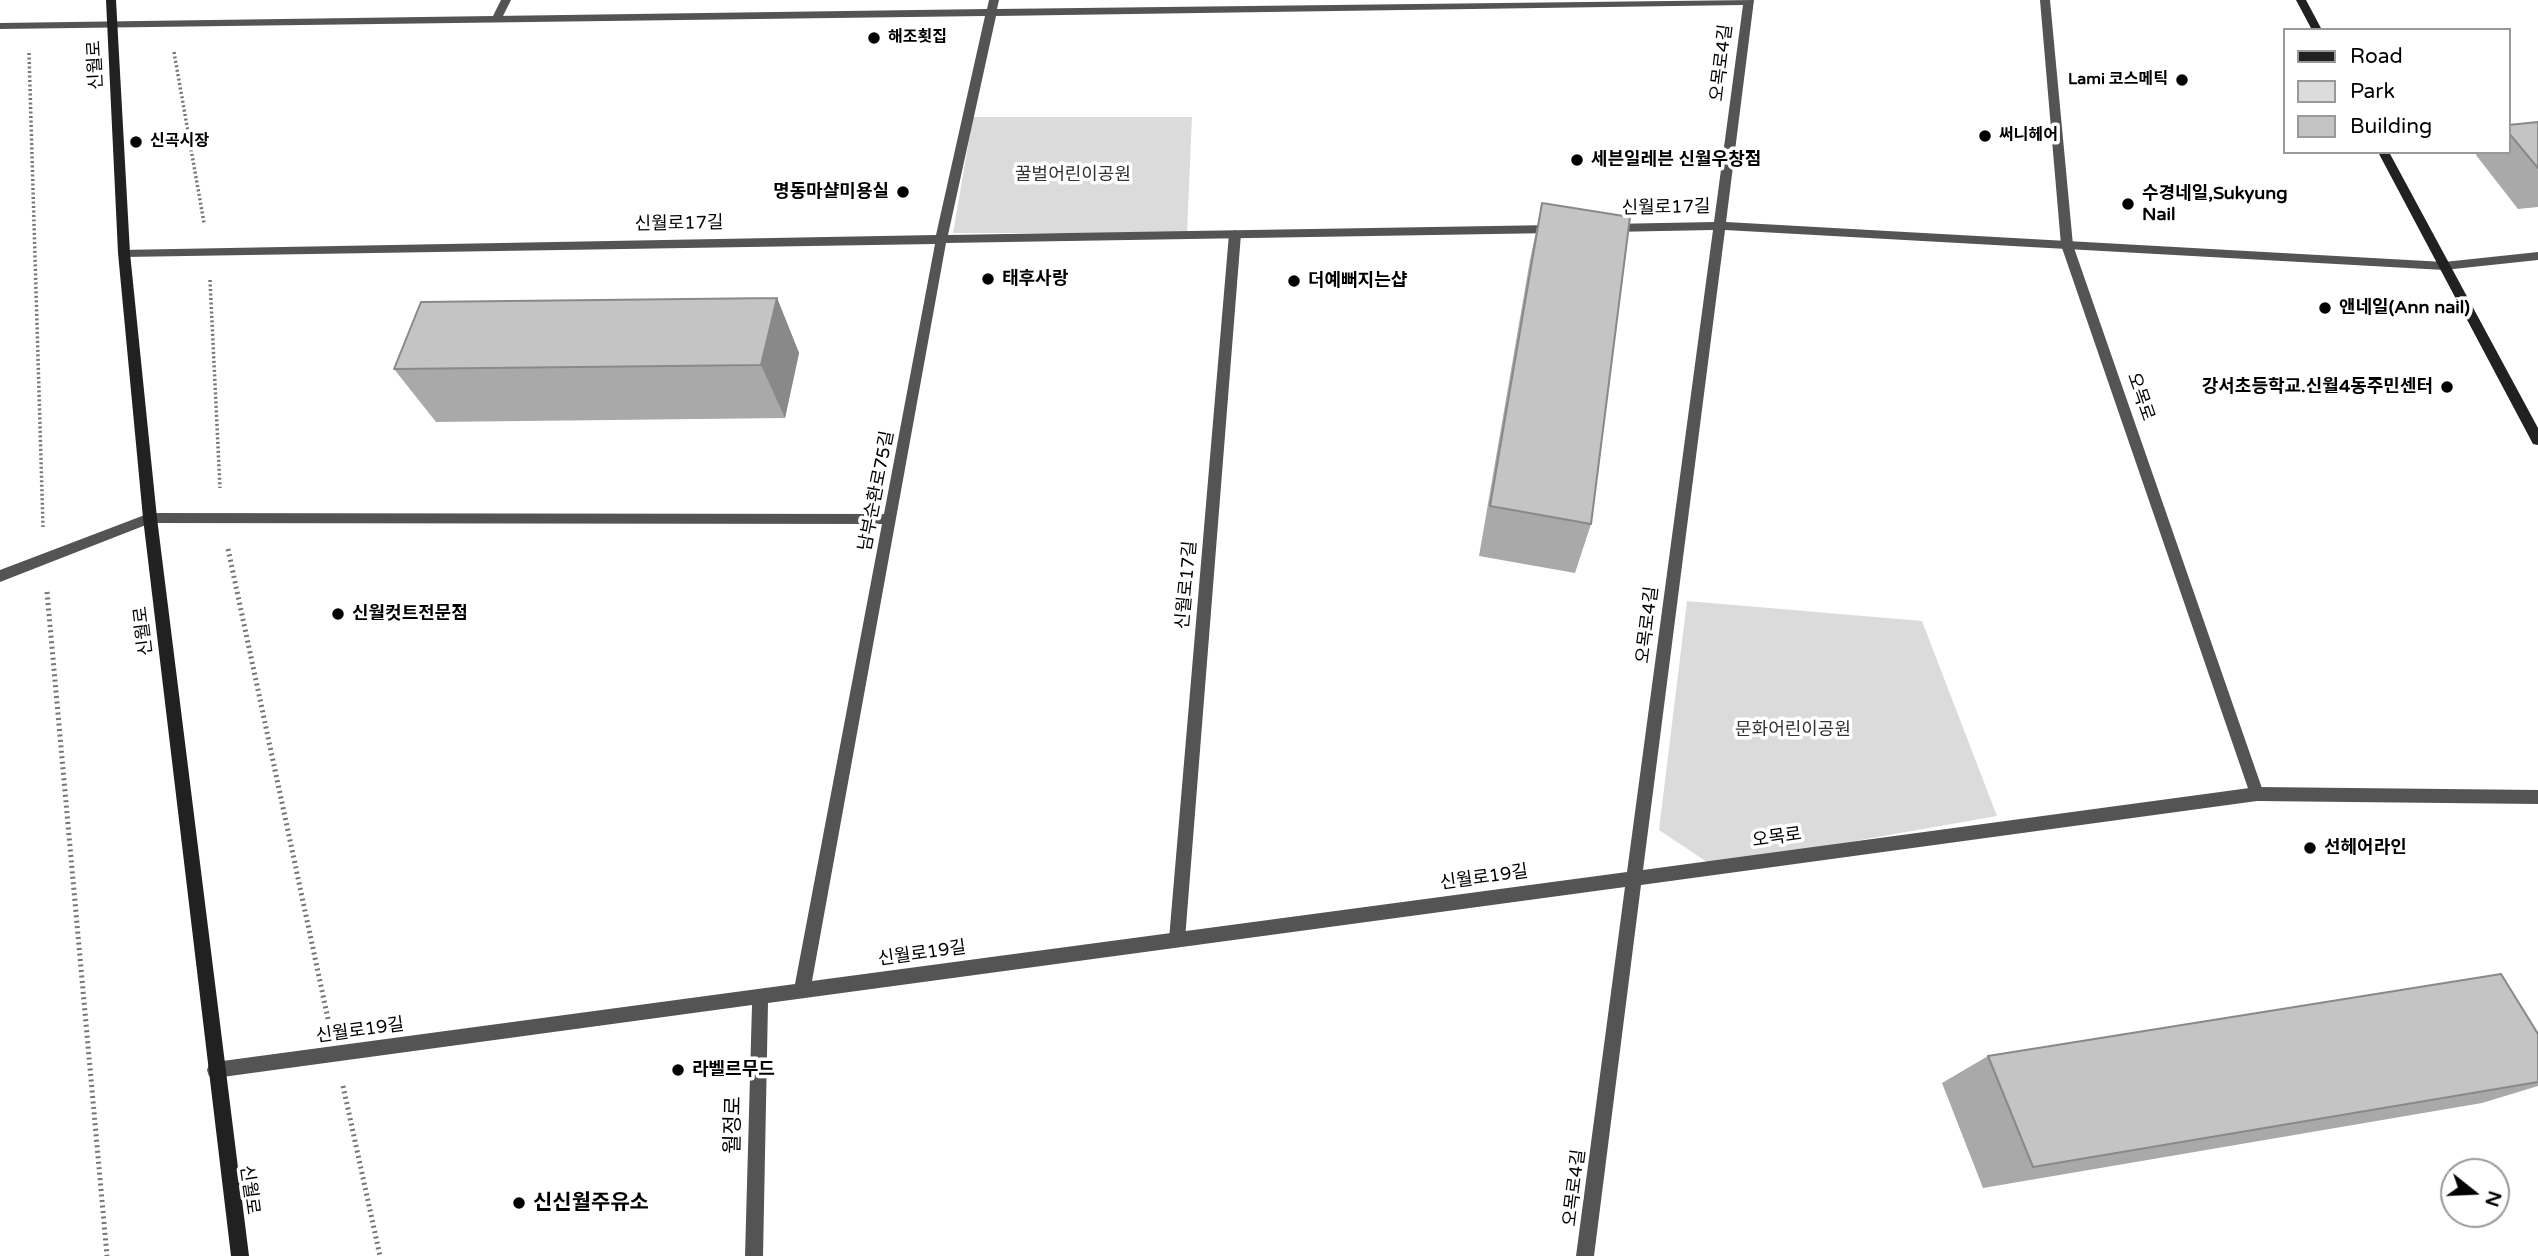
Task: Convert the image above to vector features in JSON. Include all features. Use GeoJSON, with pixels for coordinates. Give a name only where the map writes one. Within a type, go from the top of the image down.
{"type":"FeatureCollection","features":[{"type":"Feature","properties":{"kind":"main road","name":"신월로"},"geometry":{"type":"LineString","coordinates":[[111,0],[124,253],[150,518],[215,1070],[240,1256]]}},
{"type":"Feature","properties":{"kind":"main road"},"geometry":{"type":"LineString","coordinates":[[2301,0],[2316,28]]}},
{"type":"Feature","properties":{"kind":"main road"},"geometry":{"type":"LineString","coordinates":[[2384,154],[2538,440]]}},
{"type":"Feature","properties":{"kind":"street"},"geometry":{"type":"LineString","coordinates":[[497,18],[506,0]]}},
{"type":"Feature","properties":{"kind":"street","name":"오목로"},"geometry":{"type":"LineString","coordinates":[[2045,0],[2067,246],[2257,794]]}},
{"type":"Feature","properties":{"kind":"street"},"geometry":{"type":"LineString","coordinates":[[0,26],[993,6],[1749,1]]}},
{"type":"Feature","properties":{"kind":"street","name":"오목로4길"},"geometry":{"type":"LineString","coordinates":[[1585,1256],[1749,1]]}},
{"type":"Feature","properties":{"kind":"street","name":"남부순환로75길"},"geometry":{"type":"LineString","coordinates":[[802,990],[942,239],[993,6]]}},
{"type":"Feature","properties":{"kind":"street","name":"신월로17길"},"geometry":{"type":"LineString","coordinates":[[1595,228],[1720,226],[2444,266],[2538,256]]}},
{"type":"Feature","properties":{"kind":"street","name":"신월로17길"},"geometry":{"type":"LineString","coordinates":[[124,253],[208,248],[1567,229]]}},
{"type":"Feature","properties":{"kind":"street","name":"신월로17길"},"geometry":{"type":"LineString","coordinates":[[1177,939],[1235,234]]}},
{"type":"Feature","properties":{"kind":"street"},"geometry":{"type":"LineString","coordinates":[[0,576],[150,518],[890,519]]}},
{"type":"Feature","properties":{"kind":"street","name":"오목로"},"geometry":{"type":"LineString","coordinates":[[1635,877],[2257,794],[2538,797]]}},
{"type":"Feature","properties":{"kind":"street","name":"신월로19길"},"geometry":{"type":"LineString","coordinates":[[215,1070],[1635,877]]}},
{"type":"Feature","properties":{"kind":"street","name":"월정로"},"geometry":{"type":"LineString","coordinates":[[754,1256],[760,995]]}},
{"type":"Feature","properties":{"kind":"path"},"geometry":{"type":"LineString","coordinates":[[168,22],[208,248],[221,518],[380,1256]]}},
{"type":"Feature","properties":{"kind":"path"},"geometry":{"type":"LineString","coordinates":[[28,25],[44,559],[107,1256]]}},
{"type":"Feature","properties":{"kind":"green space","name":"꿀벌어린이공원"},"geometry":{"type":"Polygon","coordinates":[[[973,117],[1192,117],[1187,233],[953,233],[973,117]]]}},
{"type":"Feature","properties":{"kind":"green space","name":"문화어린이공원"},"geometry":{"type":"Polygon","coordinates":[[[1687,601],[1922,621],[1997,816],[1713,866],[1659,830],[1687,601]]]}},
{"type":"Feature","properties":{"kind":"building"},"geometry":{"type":"Polygon","coordinates":[[[2538,122],[2538,168],[2510,134],[2510,125],[2538,122]]]}},
{"type":"Feature","properties":{"kind":"building"},"geometry":{"type":"Polygon","coordinates":[[[1542,203],[1630,217],[1591,524],[1490,506],[1542,203]]]}},
{"type":"Feature","properties":{"kind":"building"},"geometry":{"type":"Polygon","coordinates":[[[777,298],[761,365],[394,369],[421,302],[777,298]]]}},
{"type":"Feature","properties":{"kind":"building"},"geometry":{"type":"Polygon","coordinates":[[[2501,974],[2538,1034],[2538,1082],[2033,1167],[1988,1056],[2501,974]]]}},
{"type":"Feature","properties":{"kind":"place","name":"해조횟집"},"geometry":{"type":"Point","coordinates":[874,38]}},
{"type":"Feature","properties":{"kind":"place","name":"Lami 코스메틱"},"geometry":{"type":"Point","coordinates":[2182,80]}},
{"type":"Feature","properties":{"kind":"place","name":"써니헤어"},"geometry":{"type":"Point","coordinates":[1985,136]}},
{"type":"Feature","properties":{"kind":"place","name":"신곡시장"},"geometry":{"type":"Point","coordinates":[136,142]}},
{"type":"Feature","properties":{"kind":"place","name":"세븐일레븐 신월우창점"},"geometry":{"type":"Point","coordinates":[1577,160]}},
{"type":"Feature","properties":{"kind":"place","name":"명동마샬미용실"},"geometry":{"type":"Point","coordinates":[903,192]}},
{"type":"Feature","properties":{"kind":"place","name":"수경네일,Sukyung Nail"},"geometry":{"type":"Point","coordinates":[2128,204]}},
{"type":"Feature","properties":{"kind":"place","name":"태후사랑"},"geometry":{"type":"Point","coordinates":[988,279]}},
{"type":"Feature","properties":{"kind":"place","name":"더예뻐지는샵"},"geometry":{"type":"Point","coordinates":[1294,281]}},
{"type":"Feature","properties":{"kind":"place","name":"앤네일(Ann nail)"},"geometry":{"type":"Point","coordinates":[2325,308]}},
{"type":"Feature","properties":{"kind":"place","name":"강서초등학교.신월4동주민센터"},"geometry":{"type":"Point","coordinates":[2447,387]}},
{"type":"Feature","properties":{"kind":"place","name":"신월컷트전문점"},"geometry":{"type":"Point","coordinates":[338,614]}},
{"type":"Feature","properties":{"kind":"place","name":"선헤어라인"},"geometry":{"type":"Point","coordinates":[2310,848]}},
{"type":"Feature","properties":{"kind":"place","name":"라벨르무드"},"geometry":{"type":"Point","coordinates":[678,1070]}},
{"type":"Feature","properties":{"kind":"place","name":"신신월주유소"},"geometry":{"type":"Point","coordinates":[519,1203]}}]}
